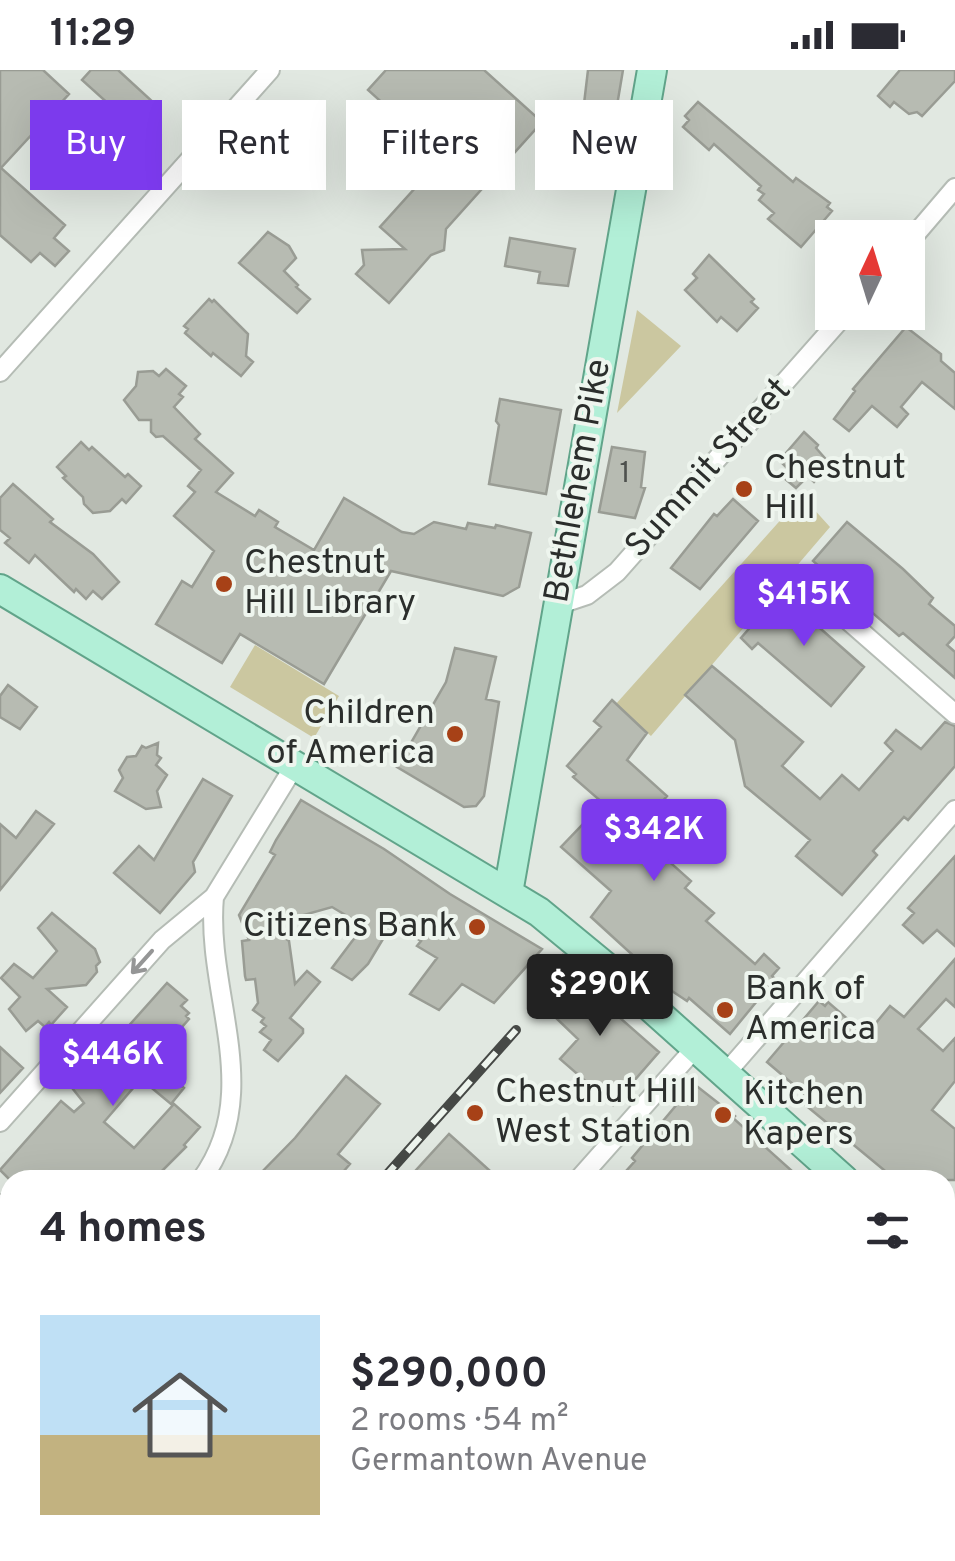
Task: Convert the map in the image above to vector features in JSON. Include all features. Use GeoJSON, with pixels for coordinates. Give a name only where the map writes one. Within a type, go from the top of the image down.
{"type":"FeatureCollection","features":[{"type":"Feature","properties":{"kind":"main road","name":"Bethlehem Pike"},"geometry":{"type":"LineString","coordinates":[[508,893],[652,70]]}},
{"type":"Feature","properties":{"kind":"main road"},"geometry":{"type":"LineString","coordinates":[[0,589],[508,893],[580,944],[833,1170]]}},
{"type":"Feature","properties":{"kind":"street"},"geometry":{"type":"LineString","coordinates":[[0,372],[270,70]]}},
{"type":"Feature","properties":{"kind":"street"},"geometry":{"type":"LineString","coordinates":[[925,223],[955,188]]}},
{"type":"Feature","properties":{"kind":"street","name":"Summit Street"},"geometry":{"type":"LineString","coordinates":[[557,605],[586,595],[618,572],[830,330]]}},
{"type":"Feature","properties":{"kind":"street"},"geometry":{"type":"LineString","coordinates":[[802,580],[955,714]]}},
{"type":"Feature","properties":{"kind":"street"},"geometry":{"type":"LineString","coordinates":[[0,1122],[162,940],[214,897],[295,766]]}},
{"type":"Feature","properties":{"kind":"street"},"geometry":{"type":"LineString","coordinates":[[726,1072],[955,810]]}},
{"type":"Feature","properties":{"kind":"street"},"geometry":{"type":"LineString","coordinates":[[206,1170],[225,1135],[234,1078],[216,953],[214,897]]}},
{"type":"Feature","properties":{"kind":"street"},"geometry":{"type":"LineString","coordinates":[[587,1170],[696,1047]]}},
{"type":"Feature","properties":{"kind":"shaded area"},"geometry":{"type":"Polygon","coordinates":[[[637,310],[681,346],[617,413],[637,310]]]}},
{"type":"Feature","properties":{"kind":"shaded area"},"geometry":{"type":"Polygon","coordinates":[[[802,496],[830,527],[651,736],[615,705],[802,496]]]}},
{"type":"Feature","properties":{"kind":"shaded area"},"geometry":{"type":"Polygon","coordinates":[[[255,645],[339,696],[314,738],[230,687],[255,645]]]}},
{"type":"Feature","properties":{"kind":"building"},"geometry":{"type":"Polygon","coordinates":[[[0,70],[43,70],[69,94],[63,100],[30,100],[30,136],[1,168],[65,225],[54,238],[69,251],[55,266],[40,253],[31,262],[0,235],[0,70]]]}},
{"type":"Feature","properties":{"kind":"building"},"geometry":{"type":"Polygon","coordinates":[[[91,70],[118,70],[151,100],[104,100],[82,80],[91,70]]]}},
{"type":"Feature","properties":{"kind":"building"},"geometry":{"type":"Polygon","coordinates":[[[386,70],[484,70],[535,116],[535,130],[515,152],[515,100],[379,100],[368,90],[386,70]]]}},
{"type":"Feature","properties":{"kind":"building"},"geometry":{"type":"Polygon","coordinates":[[[588,70],[623,70],[618,100],[584,100],[588,70]]]}},
{"type":"Feature","properties":{"kind":"building"},"geometry":{"type":"Polygon","coordinates":[[[900,70],[955,70],[955,81],[922,116],[917,112],[909,114],[894,102],[890,107],[878,96],[900,70]]]}},
{"type":"Feature","properties":{"kind":"building"},"geometry":{"type":"Polygon","coordinates":[[[698,102],[793,182],[796,178],[830,203],[827,207],[832,211],[824,220],[815,220],[815,231],[801,247],[768,219],[774,213],[759,200],[764,194],[758,190],[761,186],[714,144],[709,150],[683,127],[689,120],[685,116],[698,102]]]}},
{"type":"Feature","properties":{"kind":"building"},"geometry":{"type":"Polygon","coordinates":[[[413,190],[481,190],[446,229],[444,250],[431,255],[389,303],[356,274],[364,265],[362,250],[405,249],[380,227],[413,190]]]}},
{"type":"Feature","properties":{"kind":"building"},"geometry":{"type":"Polygon","coordinates":[[[268,232],[289,246],[296,258],[284,271],[310,299],[297,313],[239,263],[268,232]]]}},
{"type":"Feature","properties":{"kind":"building"},"geometry":{"type":"Polygon","coordinates":[[[510,238],[575,249],[568,286],[538,283],[540,272],[505,266],[510,238]]]}},
{"type":"Feature","properties":{"kind":"building"},"geometry":{"type":"Polygon","coordinates":[[[709,255],[754,299],[751,302],[758,308],[737,331],[721,317],[717,322],[685,290],[697,278],[693,274],[709,255]]]}},
{"type":"Feature","properties":{"kind":"building"},"geometry":{"type":"Polygon","coordinates":[[[209,299],[248,334],[246,356],[253,362],[241,376],[185,333],[188,329],[184,326],[209,299]]]}},
{"type":"Feature","properties":{"kind":"building"},"geometry":{"type":"Polygon","coordinates":[[[903,330],[910,330],[941,354],[941,361],[955,373],[955,409],[922,382],[901,407],[908,414],[897,427],[872,406],[849,431],[834,419],[853,389],[903,330]]]}},
{"type":"Feature","properties":{"kind":"building"},"geometry":{"type":"Polygon","coordinates":[[[166,369],[186,386],[174,407],[200,434],[195,439],[233,473],[216,492],[255,516],[259,510],[278,522],[275,527],[314,550],[344,498],[402,532],[414,534],[434,522],[466,529],[468,523],[495,528],[496,525],[531,533],[519,587],[503,596],[391,571],[324,684],[240,634],[222,663],[156,624],[182,581],[192,587],[214,551],[174,516],[195,492],[188,486],[201,470],[163,436],[156,437],[151,432],[151,420],[139,420],[124,400],[136,386],[138,372],[153,371],[159,376],[166,369]]]}},
{"type":"Feature","properties":{"kind":"building"},"geometry":{"type":"Polygon","coordinates":[[[500,399],[561,410],[546,494],[489,484],[500,399]]]}},
{"type":"Feature","properties":{"kind":"building"},"geometry":{"type":"Polygon","coordinates":[[[804,432],[830,464],[814,482],[808,476],[796,488],[783,477],[789,470],[782,463],[804,432]]]}},
{"type":"Feature","properties":{"kind":"building"},"geometry":{"type":"Polygon","coordinates":[[[81,442],[141,486],[126,503],[122,499],[110,511],[93,513],[63,478],[66,476],[57,467],[81,442]]]}},
{"type":"Feature","properties":{"kind":"building"},"geometry":{"type":"Polygon","coordinates":[[[612,447],[645,452],[641,487],[645,488],[635,518],[599,512],[612,447]]]}},
{"type":"Feature","properties":{"kind":"building"},"geometry":{"type":"Polygon","coordinates":[[[13,484],[119,582],[102,599],[93,591],[86,599],[35,555],[29,563],[5,543],[10,538],[0,530],[0,498],[13,484]]]}},
{"type":"Feature","properties":{"kind":"building"},"geometry":{"type":"Polygon","coordinates":[[[733,499],[758,521],[700,589],[671,568],[714,514],[717,516],[733,499]]]}},
{"type":"Feature","properties":{"kind":"building"},"geometry":{"type":"Polygon","coordinates":[[[847,522],[903,569],[933,598],[929,604],[955,626],[955,636],[947,645],[955,652],[955,678],[903,633],[899,636],[813,561],[847,522]]]}},
{"type":"Feature","properties":{"kind":"building"},"geometry":{"type":"Polygon","coordinates":[[[780,593],[864,667],[831,706],[758,643],[752,649],[741,638],[780,593]]]}},
{"type":"Feature","properties":{"kind":"building","name":"Children of America"},"geometry":{"type":"Polygon","coordinates":[[[455,648],[496,657],[486,699],[499,702],[484,796],[476,806],[464,807],[397,767],[446,682],[455,648]]]}},
{"type":"Feature","properties":{"kind":"building"},"geometry":{"type":"Polygon","coordinates":[[[712,666],[803,742],[782,766],[820,799],[842,775],[859,790],[893,751],[885,743],[896,730],[921,749],[945,722],[955,726],[955,766],[908,820],[904,817],[873,851],[877,855],[842,895],[796,856],[810,840],[745,786],[735,740],[685,695],[712,666]]]}},
{"type":"Feature","properties":{"kind":"building"},"geometry":{"type":"Polygon","coordinates":[[[8,685],[37,707],[20,729],[0,717],[0,696],[8,685]]]}},
{"type":"Feature","properties":{"kind":"building"},"geometry":{"type":"Polygon","coordinates":[[[612,700],[647,733],[627,760],[667,796],[636,832],[691,881],[685,888],[714,913],[706,921],[755,964],[764,954],[779,968],[772,976],[775,979],[730,1034],[689,998],[687,1001],[672,991],[591,917],[611,891],[561,847],[603,803],[573,777],[576,774],[567,766],[601,727],[594,721],[612,700]]]}},
{"type":"Feature","properties":{"kind":"building"},"geometry":{"type":"Polygon","coordinates":[[[158,743],[157,755],[161,758],[156,765],[167,775],[157,791],[161,807],[146,809],[115,791],[123,778],[119,770],[127,757],[136,756],[142,746],[158,743]]]}},
{"type":"Feature","properties":{"kind":"building"},"geometry":{"type":"Polygon","coordinates":[[[203,779],[232,796],[193,862],[195,872],[160,913],[114,873],[139,846],[154,860],[203,779]]]}},
{"type":"Feature","properties":{"kind":"building"},"geometry":{"type":"Polygon","coordinates":[[[301,800],[542,949],[494,1003],[462,984],[439,1010],[410,994],[437,958],[417,946],[421,941],[392,924],[368,964],[352,980],[332,968],[359,932],[353,928],[357,922],[332,907],[268,925],[289,941],[295,984],[307,971],[320,982],[290,1018],[303,1033],[278,1061],[264,1050],[271,1040],[260,1032],[266,1026],[261,1022],[264,1018],[253,1010],[258,1003],[255,979],[246,980],[245,976],[242,941],[249,940],[239,915],[275,855],[270,852],[301,800]]]}},
{"type":"Feature","properties":{"kind":"building"},"geometry":{"type":"Polygon","coordinates":[[[36,811],[54,824],[0,890],[0,824],[16,838],[36,811]]]}},
{"type":"Feature","properties":{"kind":"building"},"geometry":{"type":"Polygon","coordinates":[[[955,856],[955,946],[937,930],[923,943],[903,925],[914,913],[908,908],[955,856]]]}},
{"type":"Feature","properties":{"kind":"building"},"geometry":{"type":"Polygon","coordinates":[[[52,913],[95,949],[100,962],[86,985],[47,989],[67,1007],[51,1025],[49,1022],[45,1027],[38,1021],[26,1031],[9,1009],[20,997],[1,978],[14,964],[33,978],[57,951],[38,928],[52,913]]]}},
{"type":"Feature","properties":{"kind":"building"},"geometry":{"type":"Polygon","coordinates":[[[563,955],[595,983],[588,990],[659,1052],[613,1105],[560,1059],[578,1039],[556,1018],[579,994],[551,968],[563,955]]]}},
{"type":"Feature","properties":{"kind":"building"},"geometry":{"type":"Polygon","coordinates":[[[955,959],[955,1007],[946,999],[918,1029],[943,1051],[955,1038],[955,1081],[932,1110],[955,1129],[955,1170],[884,1170],[803,1103],[808,1097],[767,1062],[819,1001],[825,1006],[828,1002],[866,1035],[890,1006],[904,1017],[955,959]]]}},
{"type":"Feature","properties":{"kind":"building"},"geometry":{"type":"Polygon","coordinates":[[[167,983],[187,1000],[181,1006],[189,1013],[189,1019],[152,1061],[184,1088],[171,1104],[141,1079],[104,1122],[134,1148],[174,1104],[200,1127],[186,1147],[163,1170],[0,1170],[61,1101],[74,1112],[84,1103],[69,1084],[112,1036],[116,1040],[167,983]]]}},
{"type":"Feature","properties":{"kind":"building"},"geometry":{"type":"Polygon","coordinates":[[[0,1047],[23,1068],[0,1093],[0,1047]]]}},
{"type":"Feature","properties":{"kind":"building"},"geometry":{"type":"Polygon","coordinates":[[[346,1076],[380,1104],[338,1154],[350,1164],[345,1170],[264,1170],[346,1076]]]}},
{"type":"Feature","properties":{"kind":"building"},"geometry":{"type":"Polygon","coordinates":[[[694,1084],[735,1116],[791,1170],[627,1170],[635,1161],[632,1158],[694,1084]]]}},
{"type":"Feature","properties":{"kind":"building"},"geometry":{"type":"Polygon","coordinates":[[[449,1134],[489,1170],[416,1170],[449,1134]]]}},
{"type":"Feature","properties":{"kind":"railway"},"geometry":{"type":"LineString","coordinates":[[391,1170],[516,1030]]}},
{"type":"Feature","properties":{"kind":"place","name":"Chestnut Hill"},"geometry":{"type":"Point","coordinates":[744,489]}},
{"type":"Feature","properties":{"kind":"place","name":"Chestnut Hill Library"},"geometry":{"type":"Point","coordinates":[224,584]}},
{"type":"Feature","properties":{"kind":"place","name":"Children of America"},"geometry":{"type":"Point","coordinates":[455,734]}},
{"type":"Feature","properties":{"kind":"place","name":"Citizens Bank"},"geometry":{"type":"Point","coordinates":[477,927]}},
{"type":"Feature","properties":{"kind":"place","name":"Bank of America"},"geometry":{"type":"Point","coordinates":[725,1010]}},
{"type":"Feature","properties":{"kind":"place","name":"Chestnut Hill West Station"},"geometry":{"type":"Point","coordinates":[475,1113]}},
{"type":"Feature","properties":{"kind":"place","name":"Kitchen Kapers"},"geometry":{"type":"Point","coordinates":[723,1115]}}]}
